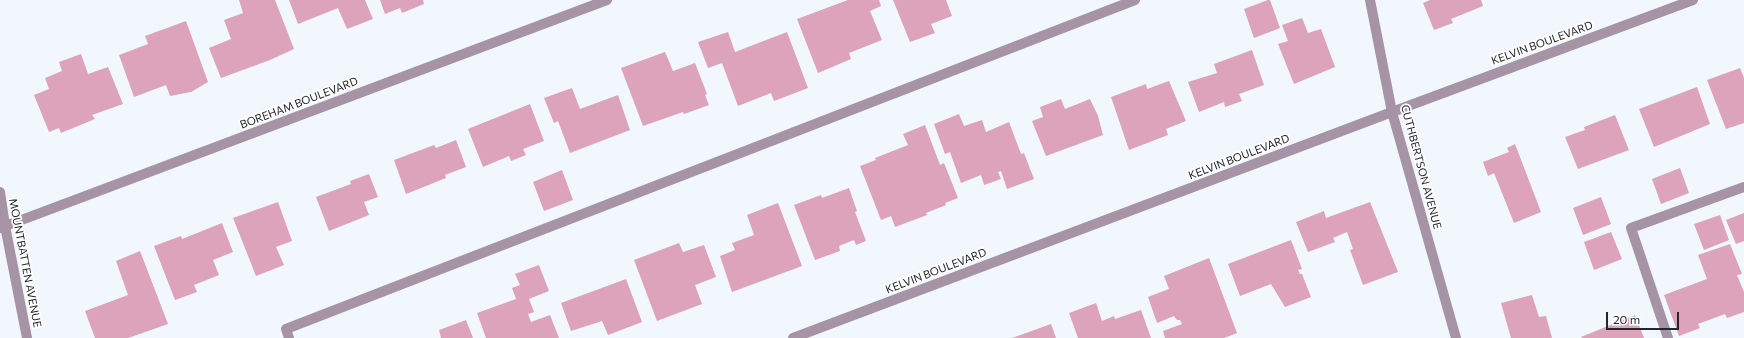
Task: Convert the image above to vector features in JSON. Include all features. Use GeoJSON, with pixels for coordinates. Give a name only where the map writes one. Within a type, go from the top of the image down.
{"type":"FeatureCollection","features":[{"type":"Feature","properties":{"kind":"street","name":"BOREHAM BOULEVARD"},"geometry":{"type":"LineString","coordinates":[[2,227],[607,0]]}},
{"type":"Feature","properties":{"kind":"street"},"geometry":{"type":"LineString","coordinates":[[289,338],[286,329],[1135,0]]}},
{"type":"Feature","properties":{"kind":"street","name":"CUTHBERTSON AVENUE"},"geometry":{"type":"LineString","coordinates":[[1370,0],[1392,112],[1456,338]]}},
{"type":"Feature","properties":{"kind":"street","name":"KELVIN BOULEVARD"},"geometry":{"type":"LineString","coordinates":[[793,338],[1693,0]]}},
{"type":"Feature","properties":{"kind":"street"},"geometry":{"type":"LineString","coordinates":[[1668,338],[1631,228],[1744,187]]}},
{"type":"Feature","properties":{"kind":"street","name":"MOUNTBATTEN AVENUE"},"geometry":{"type":"LineString","coordinates":[[0,192],[2,227],[28,338]]}},
{"type":"Feature","properties":{"kind":"building"},"geometry":{"type":"Polygon","coordinates":[[[239,0],[275,0],[294,49],[270,60],[221,78],[209,48],[231,39],[224,20],[243,13],[239,0]]]}},
{"type":"Feature","properties":{"kind":"building"},"geometry":{"type":"Polygon","coordinates":[[[289,0],[365,0],[373,19],[347,29],[338,8],[298,24],[289,0]]]}},
{"type":"Feature","properties":{"kind":"building"},"geometry":{"type":"Polygon","coordinates":[[[380,0],[423,0],[424,4],[402,13],[400,8],[385,14],[380,0]]]}},
{"type":"Feature","properties":{"kind":"building"},"geometry":{"type":"Polygon","coordinates":[[[848,0],[879,0],[881,6],[870,11],[882,40],[849,53],[851,59],[818,73],[797,19],[848,0]]]}},
{"type":"Feature","properties":{"kind":"building"},"geometry":{"type":"Polygon","coordinates":[[[893,0],[946,0],[952,16],[931,24],[935,33],[910,42],[893,0]]]}},
{"type":"Feature","properties":{"kind":"building"},"geometry":{"type":"Polygon","coordinates":[[[1270,0],[1280,28],[1254,38],[1244,9],[1270,0]]]}},
{"type":"Feature","properties":{"kind":"building"},"geometry":{"type":"Polygon","coordinates":[[[1430,0],[1481,0],[1483,6],[1451,19],[1453,23],[1434,30],[1423,3],[1430,0]]]}},
{"type":"Feature","properties":{"kind":"building"},"geometry":{"type":"Polygon","coordinates":[[[1302,18],[1308,33],[1321,29],[1335,67],[1294,84],[1278,44],[1288,41],[1282,25],[1302,18]]]}},
{"type":"Feature","properties":{"kind":"building"},"geometry":{"type":"Polygon","coordinates":[[[186,21],[208,82],[191,92],[170,96],[166,85],[134,97],[119,55],[148,44],[145,36],[186,21]]]}},
{"type":"Feature","properties":{"kind":"building"},"geometry":{"type":"Polygon","coordinates":[[[728,32],[735,52],[787,32],[808,88],[774,101],[771,93],[738,106],[722,63],[708,68],[698,42],[728,32]]]}},
{"type":"Feature","properties":{"kind":"building"},"geometry":{"type":"Polygon","coordinates":[[[1252,50],[1264,85],[1239,94],[1242,101],[1225,107],[1224,102],[1199,112],[1188,82],[1217,73],[1214,64],[1252,50]]]}},
{"type":"Feature","properties":{"kind":"building"},"geometry":{"type":"Polygon","coordinates":[[[665,52],[673,71],[695,63],[707,94],[705,95],[709,105],[684,114],[683,112],[643,126],[621,68],[665,52]]]}},
{"type":"Feature","properties":{"kind":"building"},"geometry":{"type":"Polygon","coordinates":[[[81,54],[88,74],[108,67],[123,104],[92,115],[95,119],[61,133],[59,128],[49,132],[34,95],[49,89],[45,78],[62,71],[59,62],[81,54]]]}},
{"type":"Feature","properties":{"kind":"building"},"geometry":{"type":"Polygon","coordinates":[[[1740,68],[1744,78],[1744,123],[1726,129],[1707,80],[1740,68]]]}},
{"type":"Feature","properties":{"kind":"building"},"geometry":{"type":"Polygon","coordinates":[[[1169,81],[1186,121],[1166,129],[1168,135],[1129,150],[1111,97],[1146,84],[1147,89],[1169,81]]]}},
{"type":"Feature","properties":{"kind":"building"},"geometry":{"type":"Polygon","coordinates":[[[1697,87],[1710,124],[1654,147],[1639,109],[1697,87]]]}},
{"type":"Feature","properties":{"kind":"building"},"geometry":{"type":"Polygon","coordinates":[[[572,88],[580,109],[618,95],[630,130],[570,153],[558,121],[554,123],[544,98],[572,88]]]}},
{"type":"Feature","properties":{"kind":"building"},"geometry":{"type":"Polygon","coordinates":[[[1061,99],[1065,109],[1090,99],[1098,116],[1103,135],[1046,156],[1032,121],[1043,117],[1040,107],[1061,99]]]}},
{"type":"Feature","properties":{"kind":"building"},"geometry":{"type":"Polygon","coordinates":[[[530,104],[544,141],[523,149],[526,155],[511,161],[509,156],[483,167],[468,129],[530,104]]]}},
{"type":"Feature","properties":{"kind":"building"},"geometry":{"type":"Polygon","coordinates":[[[959,114],[964,126],[982,120],[986,132],[1009,122],[1021,154],[1024,153],[1034,179],[1007,189],[1001,171],[998,172],[1001,179],[984,185],[981,175],[961,183],[950,152],[945,154],[934,124],[959,114]]]}},
{"type":"Feature","properties":{"kind":"building"},"geometry":{"type":"Polygon","coordinates":[[[1615,115],[1629,150],[1578,169],[1565,137],[1585,130],[1584,127],[1615,115]]]}},
{"type":"Feature","properties":{"kind":"building"},"geometry":{"type":"Polygon","coordinates":[[[925,125],[940,165],[944,163],[958,198],[945,203],[946,205],[926,213],[927,215],[895,227],[891,216],[881,220],[860,166],[876,160],[875,158],[908,145],[903,134],[925,125]]]}},
{"type":"Feature","properties":{"kind":"building"},"geometry":{"type":"Polygon","coordinates":[[[456,140],[466,167],[445,175],[446,178],[406,194],[394,160],[434,145],[436,148],[456,140]]]}},
{"type":"Feature","properties":{"kind":"building"},"geometry":{"type":"Polygon","coordinates":[[[1515,144],[1541,212],[1514,223],[1494,173],[1488,176],[1483,162],[1509,152],[1507,148],[1515,144]]]}},
{"type":"Feature","properties":{"kind":"building"},"geometry":{"type":"Polygon","coordinates":[[[1680,168],[1689,193],[1661,204],[1652,179],[1680,168]]]}},
{"type":"Feature","properties":{"kind":"building"},"geometry":{"type":"Polygon","coordinates":[[[562,170],[573,200],[544,211],[533,182],[562,170]]]}},
{"type":"Feature","properties":{"kind":"building"},"geometry":{"type":"Polygon","coordinates":[[[369,174],[378,197],[364,202],[369,215],[329,231],[316,197],[351,184],[350,181],[369,174]]]}},
{"type":"Feature","properties":{"kind":"building"},"geometry":{"type":"Polygon","coordinates":[[[849,188],[857,211],[855,212],[866,241],[856,245],[854,240],[839,246],[840,251],[815,260],[794,205],[821,195],[822,198],[849,188]]]}},
{"type":"Feature","properties":{"kind":"building"},"geometry":{"type":"Polygon","coordinates":[[[1601,197],[1611,224],[1583,235],[1573,208],[1601,197]]]}},
{"type":"Feature","properties":{"kind":"building"},"geometry":{"type":"Polygon","coordinates":[[[278,202],[292,241],[276,247],[284,265],[256,276],[233,218],[278,202]]]}},
{"type":"Feature","properties":{"kind":"building"},"geometry":{"type":"Polygon","coordinates":[[[1370,202],[1398,272],[1363,285],[1350,250],[1353,249],[1347,232],[1333,238],[1335,242],[1308,252],[1296,222],[1324,211],[1326,218],[1370,202]]]}},
{"type":"Feature","properties":{"kind":"building"},"geometry":{"type":"Polygon","coordinates":[[[778,203],[802,266],[732,292],[720,256],[735,250],[732,243],[754,235],[747,215],[778,203]]]}},
{"type":"Feature","properties":{"kind":"building"},"geometry":{"type":"Polygon","coordinates":[[[1744,213],[1744,241],[1736,244],[1726,220],[1744,213]]]}},
{"type":"Feature","properties":{"kind":"building"},"geometry":{"type":"Polygon","coordinates":[[[1720,215],[1729,240],[1704,250],[1694,224],[1720,215]]]}},
{"type":"Feature","properties":{"kind":"building"},"geometry":{"type":"Polygon","coordinates":[[[222,223],[233,252],[213,260],[219,275],[194,285],[197,292],[175,300],[154,246],[181,236],[182,239],[222,223]]]}},
{"type":"Feature","properties":{"kind":"building"},"geometry":{"type":"Polygon","coordinates":[[[1611,232],[1622,259],[1594,270],[1584,242],[1611,232]]]}},
{"type":"Feature","properties":{"kind":"building"},"geometry":{"type":"Polygon","coordinates":[[[1291,240],[1302,269],[1298,270],[1300,274],[1302,274],[1311,297],[1285,307],[1271,284],[1240,296],[1228,264],[1291,240]]]}},
{"type":"Feature","properties":{"kind":"building"},"geometry":{"type":"Polygon","coordinates":[[[679,243],[683,252],[704,245],[716,277],[695,285],[702,304],[657,321],[634,260],[679,243]]]}},
{"type":"Feature","properties":{"kind":"building"},"geometry":{"type":"Polygon","coordinates":[[[1730,244],[1742,274],[1737,275],[1744,292],[1744,312],[1727,318],[1725,314],[1698,324],[1700,328],[1679,336],[1664,295],[1707,279],[1698,255],[1730,244]]]}},
{"type":"Feature","properties":{"kind":"building"},"geometry":{"type":"Polygon","coordinates":[[[140,251],[168,324],[128,338],[95,338],[85,311],[128,295],[116,261],[140,251]]]}},
{"type":"Feature","properties":{"kind":"building"},"geometry":{"type":"Polygon","coordinates":[[[1209,258],[1237,333],[1224,338],[1165,338],[1163,331],[1182,324],[1180,320],[1177,320],[1174,316],[1157,323],[1148,297],[1169,289],[1164,276],[1209,258]]]}},
{"type":"Feature","properties":{"kind":"building"},"geometry":{"type":"Polygon","coordinates":[[[539,265],[549,291],[529,299],[534,312],[528,314],[531,322],[550,315],[559,338],[486,338],[477,313],[516,299],[512,288],[520,285],[515,274],[539,265]]]}},
{"type":"Feature","properties":{"kind":"building"},"geometry":{"type":"Polygon","coordinates":[[[626,279],[642,322],[608,335],[602,321],[571,331],[561,303],[626,279]]]}},
{"type":"Feature","properties":{"kind":"building"},"geometry":{"type":"Polygon","coordinates":[[[1532,295],[1539,317],[1546,316],[1552,338],[1511,338],[1501,303],[1532,295]]]}},
{"type":"Feature","properties":{"kind":"building"},"geometry":{"type":"Polygon","coordinates":[[[1096,303],[1102,321],[1114,316],[1115,319],[1141,310],[1151,338],[1078,338],[1069,313],[1096,303]]]}},
{"type":"Feature","properties":{"kind":"building"},"geometry":{"type":"Polygon","coordinates":[[[1635,315],[1644,338],[1581,337],[1635,315]]]}},
{"type":"Feature","properties":{"kind":"building"},"geometry":{"type":"Polygon","coordinates":[[[466,320],[473,338],[441,338],[439,330],[466,320]]]}},
{"type":"Feature","properties":{"kind":"building"},"geometry":{"type":"Polygon","coordinates":[[[1051,324],[1056,338],[1012,338],[1051,324]]]}}]}
